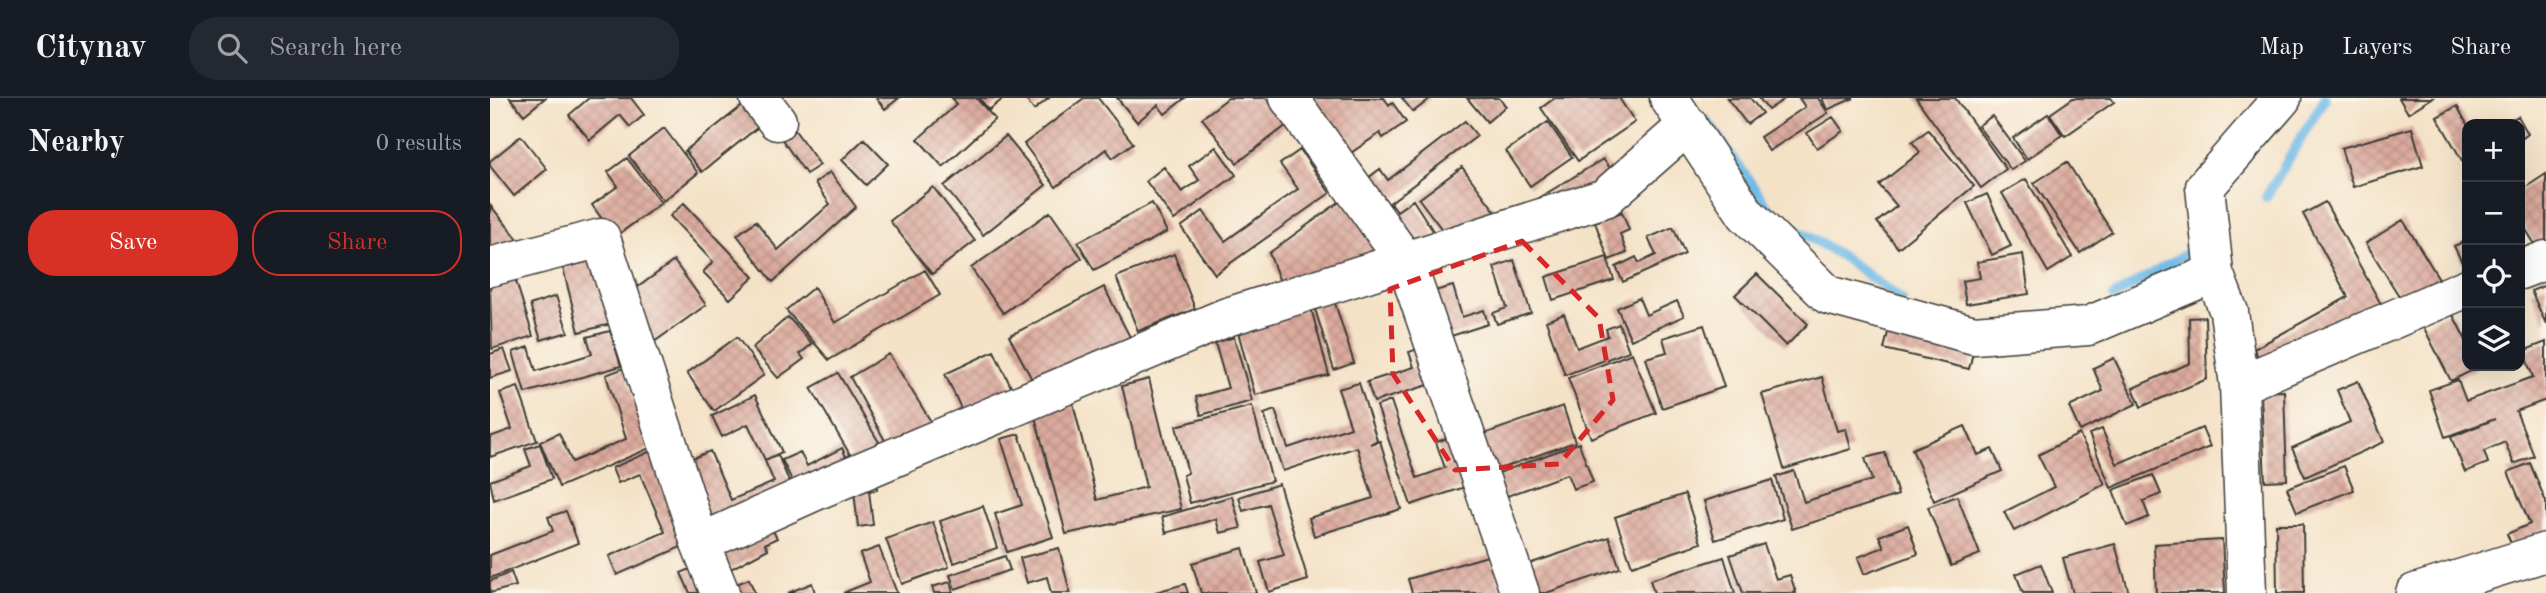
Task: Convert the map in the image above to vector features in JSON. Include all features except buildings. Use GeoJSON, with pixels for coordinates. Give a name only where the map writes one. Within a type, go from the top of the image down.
{"type":"FeatureCollection","features":[{"type":"Feature","properties":{"kind":"street"},"geometry":{"type":"LineString","coordinates":[[1289,98],[1406,262],[1520,593]]}},
{"type":"Feature","properties":{"kind":"street"},"geometry":{"type":"LineString","coordinates":[[2246,593],[2239,385],[2229,312],[2214,273],[2205,187],[2282,98]]}},
{"type":"Feature","properties":{"kind":"street"},"geometry":{"type":"LineString","coordinates":[[700,543],[820,489],[1227,317],[1605,198],[1678,112],[1746,214],[1828,295],[1973,335],[2088,326],[2214,273]]}},
{"type":"Feature","properties":{"kind":"street"},"geometry":{"type":"LineString","coordinates":[[490,267],[601,238],[700,543],[720,593]]}},
{"type":"Feature","properties":{"kind":"street"},"geometry":{"type":"LineString","coordinates":[[2525,268],[2546,260]]}},
{"type":"Feature","properties":{"kind":"street"},"geometry":{"type":"LineString","coordinates":[[2239,385],[2462,290]]}},
{"type":"Feature","properties":{"kind":"street"},"geometry":{"type":"LineString","coordinates":[[2415,593],[2546,552]]}},
{"type":"Feature","properties":{"kind":"highlighted area"},"geometry":{"type":"Polygon","coordinates":[[[1522,241],[1599,318],[1613,400],[1559,464],[1455,470],[1393,374],[1390,289],[1522,241]]]}},
{"type":"Feature","properties":{"kind":"waterway"},"geometry":{"type":"LineString","coordinates":[[2266,197],[2325,98]]}},
{"type":"Feature","properties":{"kind":"waterway"},"geometry":{"type":"LineString","coordinates":[[1706,120],[1774,216],[1843,257],[1902,300]]}},
{"type":"Feature","properties":{"kind":"waterway"},"geometry":{"type":"LineString","coordinates":[[2114,296],[2193,250]]}}]}
